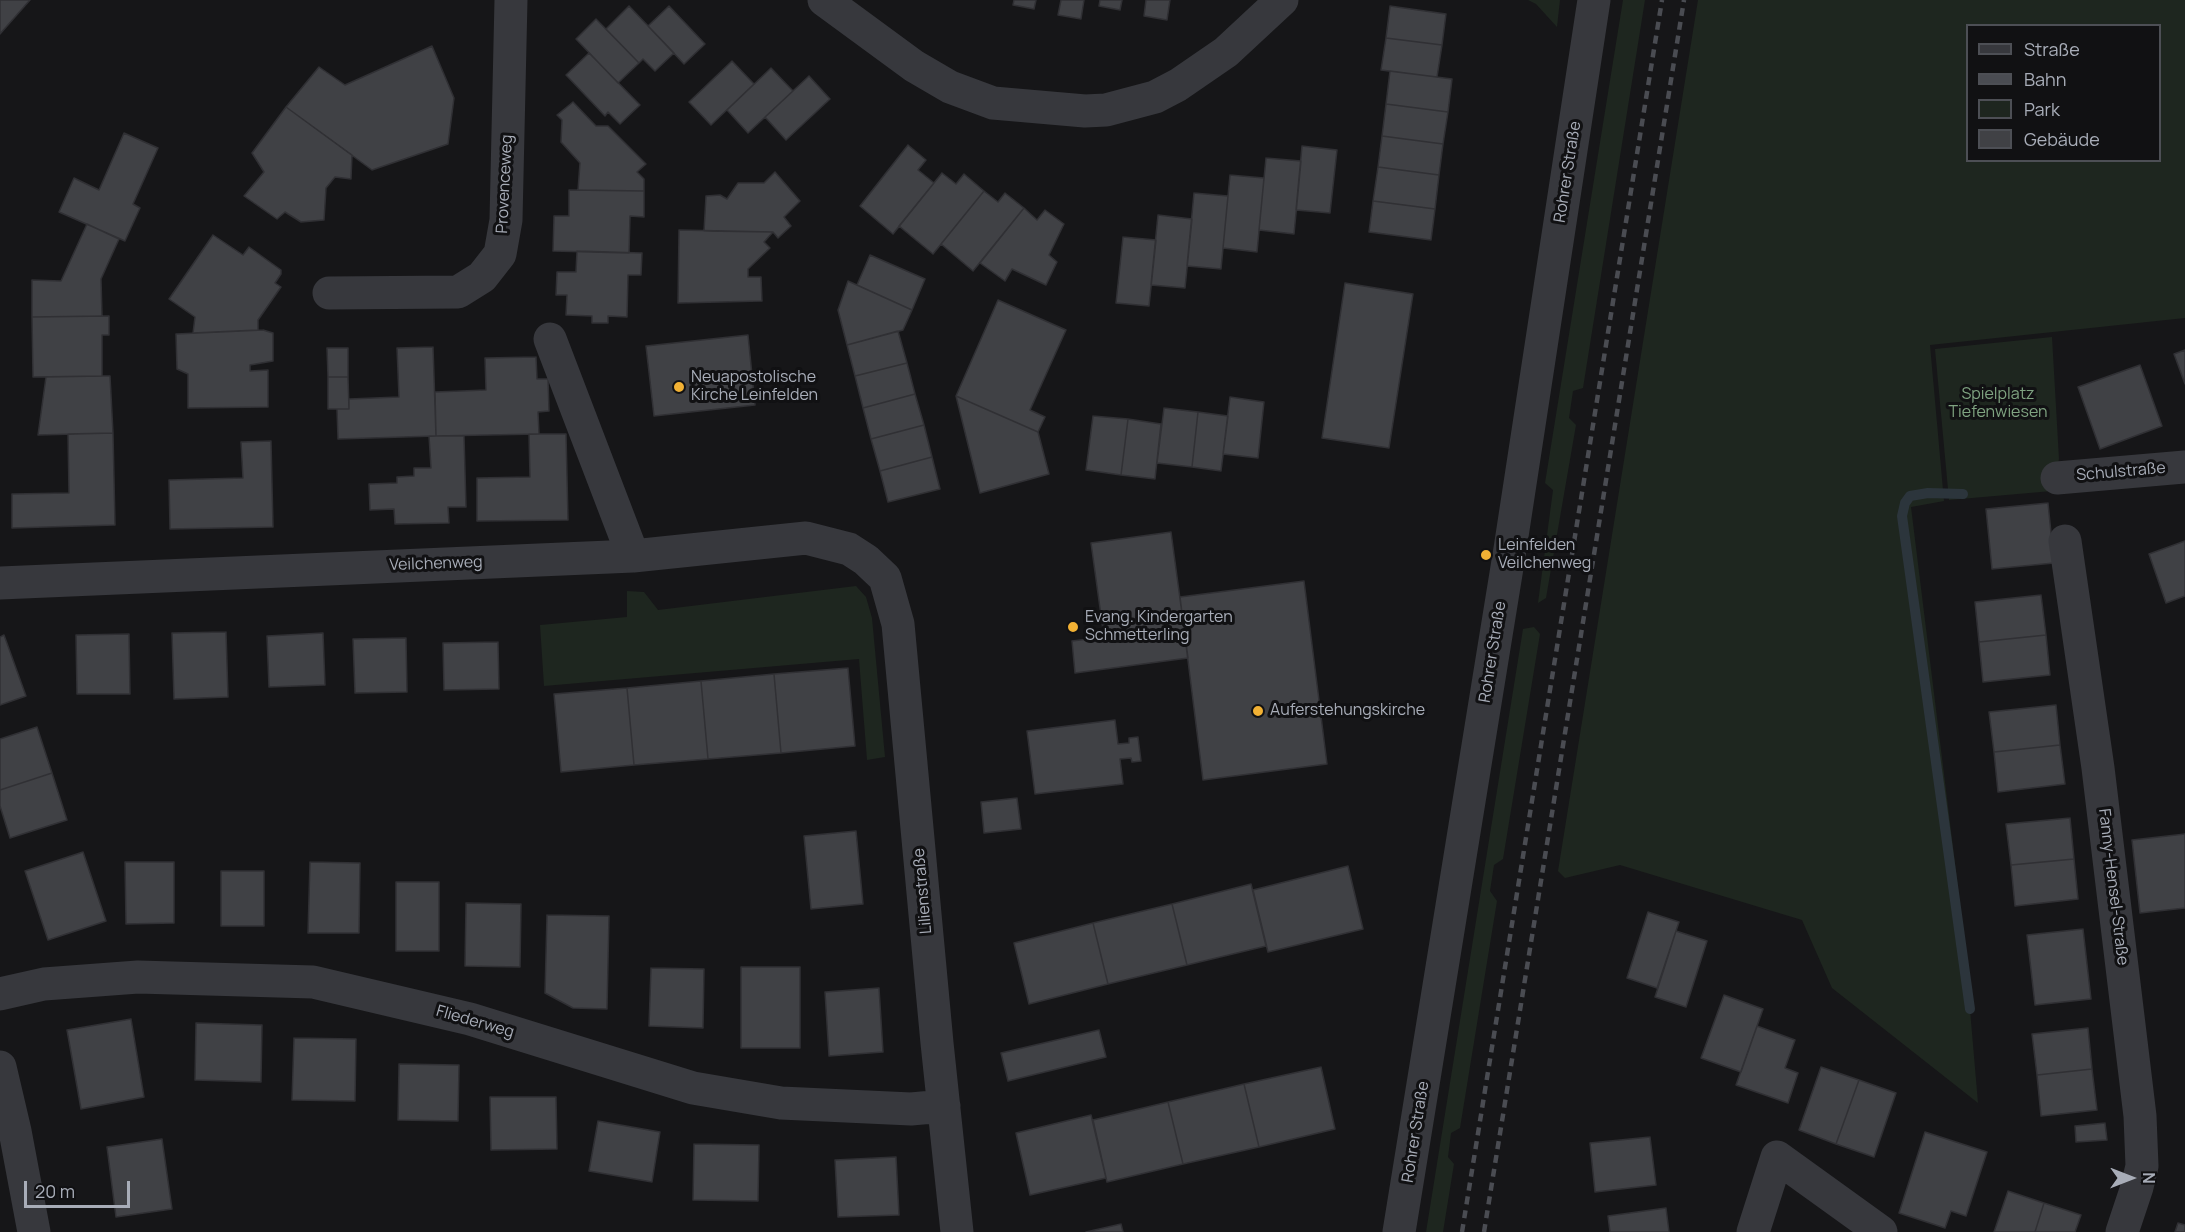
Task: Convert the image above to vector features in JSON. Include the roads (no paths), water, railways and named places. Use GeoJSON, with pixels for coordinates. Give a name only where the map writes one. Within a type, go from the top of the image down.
{"type":"FeatureCollection","features":[{"type":"Feature","properties":{"kind":"street","name":"Provenceweg"},"geometry":{"type":"LineString","coordinates":[[329,293],[458,292],[482,278],[500,254],[506,220],[511,0]]}},
{"type":"Feature","properties":{"kind":"street"},"geometry":{"type":"LineString","coordinates":[[824,0],[914,66],[950,87],[993,103],[1085,111],[1106,110],[1155,97],[1179,85],[1226,52],[1282,0]]}},
{"type":"Feature","properties":{"kind":"street","name":"Rohrer Straße"},"geometry":{"type":"LineString","coordinates":[[1399,1232],[1504,584],[1594,0]]}},
{"type":"Feature","properties":{"kind":"street"},"geometry":{"type":"LineString","coordinates":[[550,339],[633,556]]}},
{"type":"Feature","properties":{"kind":"street","name":"Schulstraße"},"geometry":{"type":"LineString","coordinates":[[2057,478],[2185,467]]}},
{"type":"Feature","properties":{"kind":"street","name":"Veilchenweg"},"geometry":{"type":"LineString","coordinates":[[0,583],[633,556],[806,538],[849,549],[866,560]]}},
{"type":"Feature","properties":{"kind":"street","name":"Fanny-Hensel-Straße"},"geometry":{"type":"LineString","coordinates":[[2065,542],[2098,768],[2140,1116],[2142,1166],[2138,1187],[2122,1232]]}},
{"type":"Feature","properties":{"kind":"street","name":"Lilienstraße"},"geometry":{"type":"LineString","coordinates":[[866,560],[885,578],[898,624],[957,1232]]}},
{"type":"Feature","properties":{"kind":"street","name":"Fliederweg"},"geometry":{"type":"LineString","coordinates":[[0,994],[44,984],[138,976],[313,982],[470,1019],[693,1088],[781,1103],[911,1109],[944,1106]]}},
{"type":"Feature","properties":{"kind":"street"},"geometry":{"type":"LineString","coordinates":[[0,1067],[34,1232]]}},
{"type":"Feature","properties":{"kind":"street"},"geometry":{"type":"LineString","coordinates":[[1753,1232],[1777,1157],[1881,1232]]}},
{"type":"Feature","properties":{"kind":"waterway"},"geometry":{"type":"LineString","coordinates":[[1963,494],[1928,493],[1910,496],[1905,503],[1902,516],[1970,1009]]}},
{"type":"Feature","properties":{"kind":"railway"},"geometry":{"type":"LineString","coordinates":[[1462,1232],[1662,0]]}},
{"type":"Feature","properties":{"kind":"railway"},"geometry":{"type":"LineString","coordinates":[[1484,1232],[1684,0]]}},
{"type":"Feature","properties":{"kind":"place","name":"Neuapostolische Kirche Leinfelden"},"geometry":{"type":"Point","coordinates":[679,387]}},
{"type":"Feature","properties":{"kind":"place","name":"Leinfelden Veilchenweg"},"geometry":{"type":"Point","coordinates":[1486,555]}},
{"type":"Feature","properties":{"kind":"place","name":"Evang. Kindergarten Schmetterling"},"geometry":{"type":"Point","coordinates":[1073,627]}},
{"type":"Feature","properties":{"kind":"place","name":"Auferstehungskirche"},"geometry":{"type":"Point","coordinates":[1258,711]}},
{"type":"Feature","properties":{"kind":"park label","name":"Spielplatz Tiefenwiesen"},"geometry":{"type":"Point","coordinates":[1998,404]}}]}
